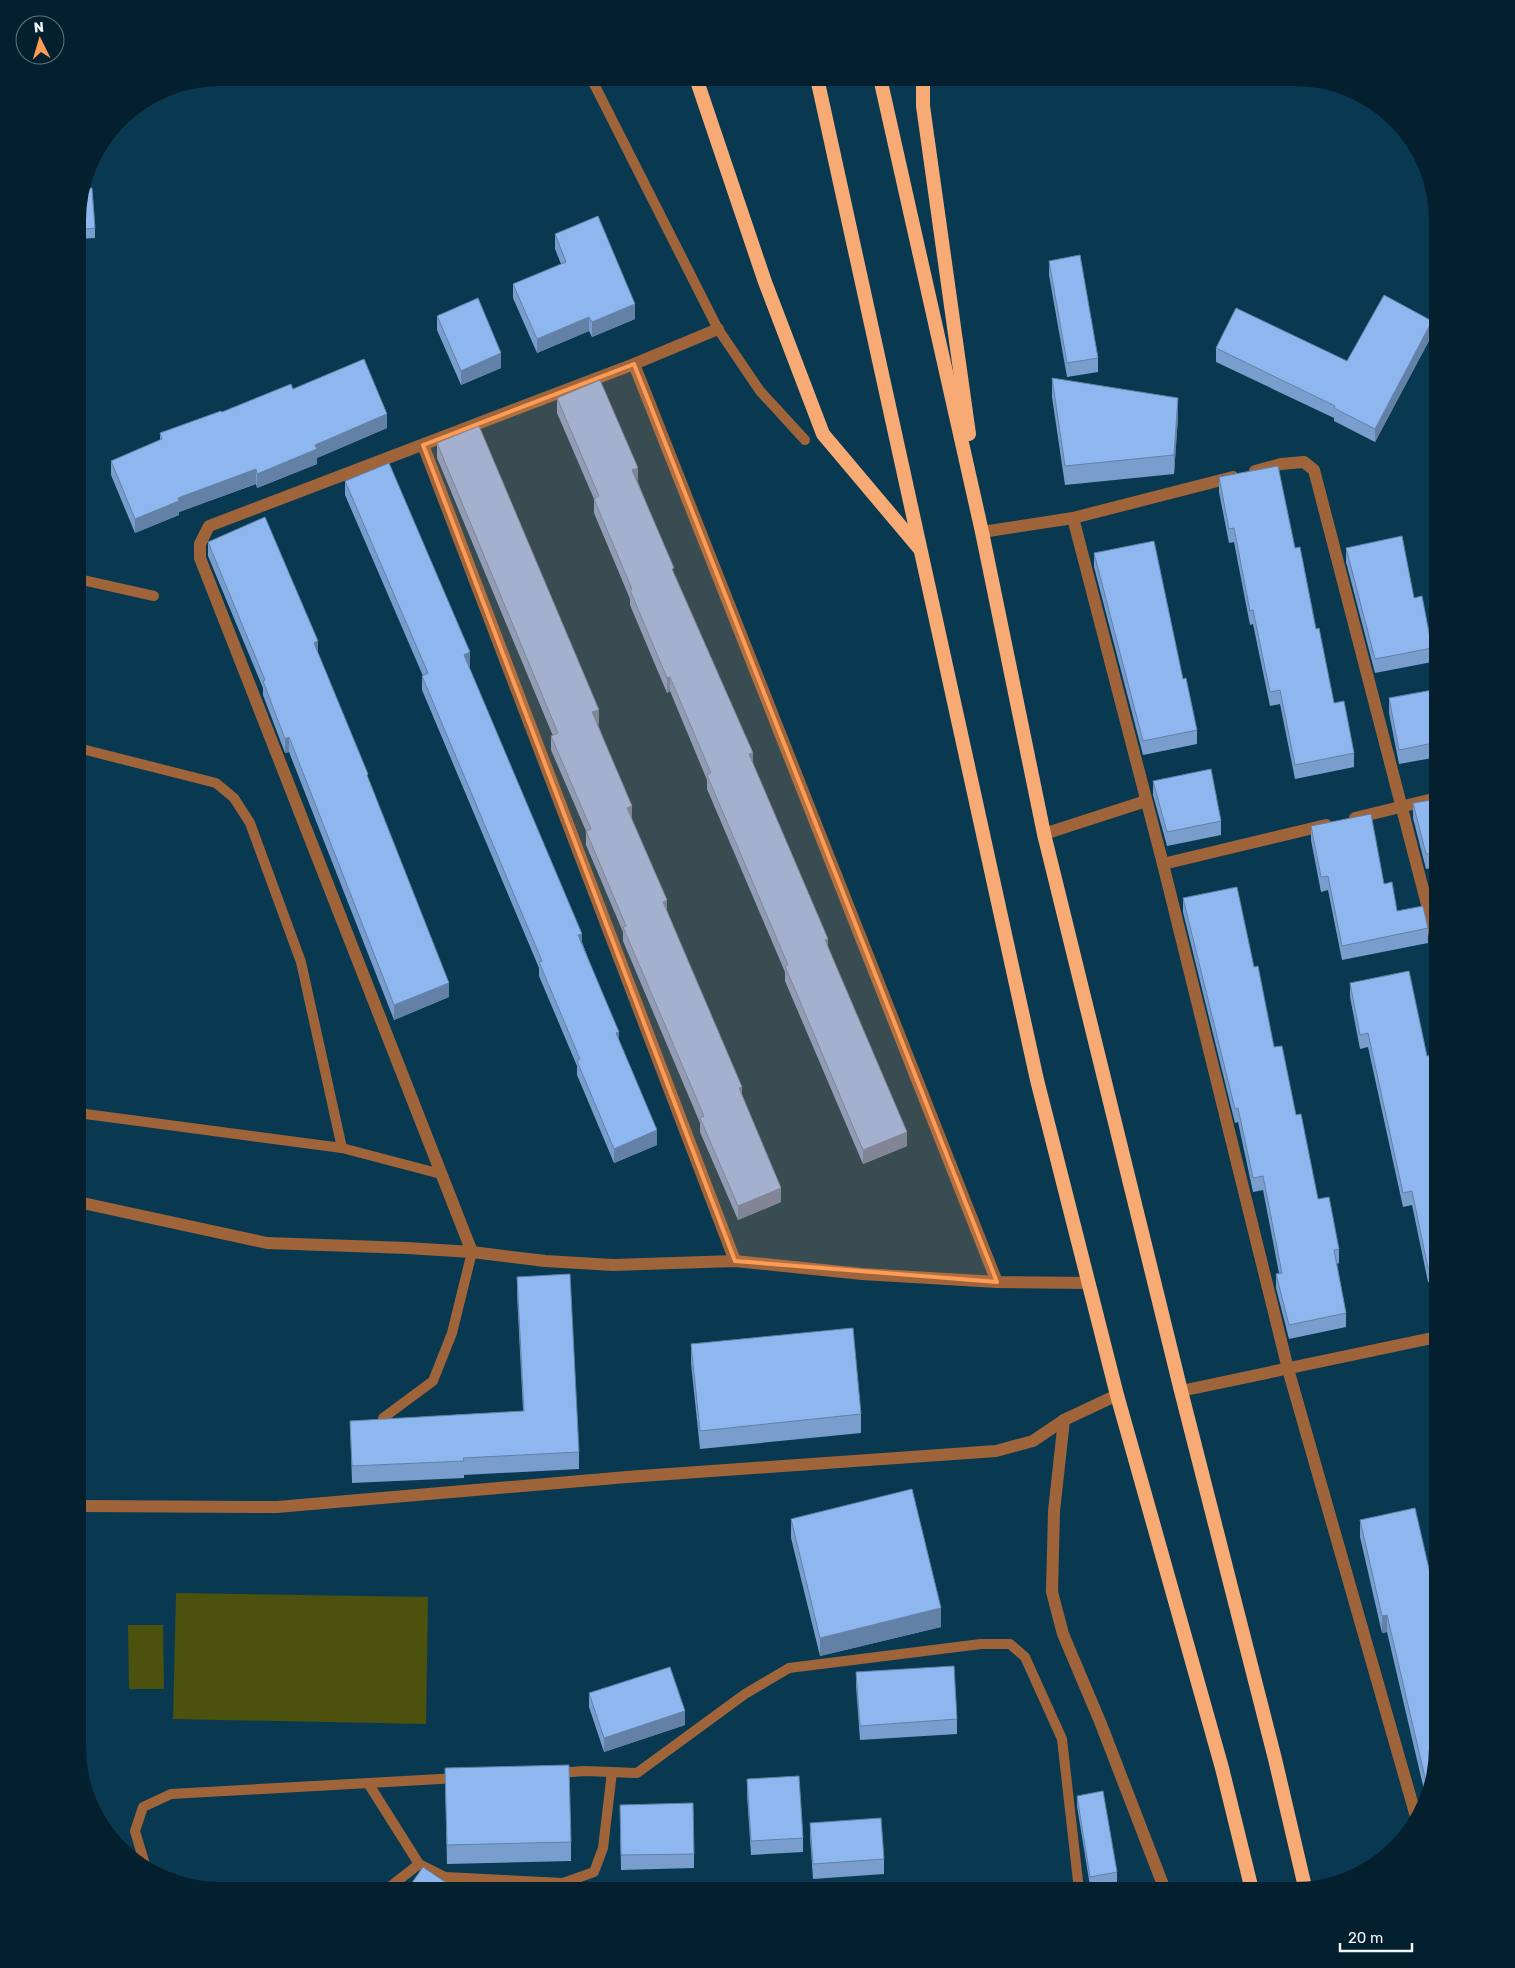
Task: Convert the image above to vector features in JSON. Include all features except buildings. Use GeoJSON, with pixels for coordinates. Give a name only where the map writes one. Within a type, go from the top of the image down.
{"type":"FeatureCollection","features":[{"type":"Feature","properties":{"kind":"highway"},"geometry":{"type":"LineString","coordinates":[[699,87],[765,282],[823,434],[920,550]]}},
{"type":"Feature","properties":{"kind":"highway"},"geometry":{"type":"LineString","coordinates":[[819,87],[1037,1080],[1117,1395],[1222,1768],[1250,1882]]}},
{"type":"Feature","properties":{"kind":"highway"},"geometry":{"type":"LineString","coordinates":[[882,87],[982,532],[1044,834],[1181,1391],[1275,1759],[1304,1881]]}},
{"type":"Feature","properties":{"kind":"highway"},"geometry":{"type":"LineString","coordinates":[[923,87],[924,116],[982,532]]}},
{"type":"Feature","properties":{"kind":"street"},"geometry":{"type":"LineString","coordinates":[[472,1252],[200,558],[200,544],[208,526],[634,364],[718,329]]}},
{"type":"Feature","properties":{"kind":"street"},"geometry":{"type":"LineString","coordinates":[[634,364],[997,1282]]}},
{"type":"Feature","properties":{"kind":"street"},"geometry":{"type":"LineString","coordinates":[[423,445],[736,1261]]}},
{"type":"Feature","properties":{"kind":"street"},"geometry":{"type":"LineString","coordinates":[[982,532],[1073,518],[1281,464],[1304,462],[1314,470],[1429,908]]}},
{"type":"Feature","properties":{"kind":"street"},"geometry":{"type":"LineString","coordinates":[[1073,518],[1163,864],[1288,1369],[1414,1809]]}},
{"type":"Feature","properties":{"kind":"street"},"geometry":{"type":"LineString","coordinates":[[1163,864],[1429,800]]}},
{"type":"Feature","properties":{"kind":"street"},"geometry":{"type":"LineString","coordinates":[[1044,834],[1146,801]]}},
{"type":"Feature","properties":{"kind":"street"},"geometry":{"type":"LineString","coordinates":[[86,1204],[267,1243],[472,1252],[545,1261],[613,1265],[736,1261],[862,1274],[997,1282],[1089,1283]]}},
{"type":"Feature","properties":{"kind":"street"},"geometry":{"type":"LineString","coordinates":[[1181,1391],[1429,1339]]}},
{"type":"Feature","properties":{"kind":"street"},"geometry":{"type":"LineString","coordinates":[[86,1506],[277,1506],[626,1477],[996,1451],[1033,1441],[1064,1420],[1117,1395]]}},
{"type":"Feature","properties":{"kind":"street"},"geometry":{"type":"LineString","coordinates":[[1064,1420],[1054,1511],[1052,1592],[1063,1634],[1101,1724],[1162,1882]]}},
{"type":"Feature","properties":{"kind":"lane"},"geometry":{"type":"LineString","coordinates":[[597,87],[718,329],[760,391],[805,440]]}},
{"type":"Feature","properties":{"kind":"lane"},"geometry":{"type":"LineString","coordinates":[[87,581],[154,596]]}},
{"type":"Feature","properties":{"kind":"lane"},"geometry":{"type":"LineString","coordinates":[[87,750],[216,783],[234,798],[250,823],[301,962],[342,1148]]}},
{"type":"Feature","properties":{"kind":"lane"},"geometry":{"type":"LineString","coordinates":[[86,1114],[342,1148],[441,1174]]}},
{"type":"Feature","properties":{"kind":"lane"},"geometry":{"type":"LineString","coordinates":[[383,1418],[433,1381],[452,1333],[472,1252]]}},
{"type":"Feature","properties":{"kind":"lane"},"geometry":{"type":"LineString","coordinates":[[546,1773],[585,1771],[637,1773],[745,1694],[789,1668],[981,1644],[1010,1644],[1025,1657],[1062,1739],[1078,1882]]}},
{"type":"Feature","properties":{"kind":"lane"},"geometry":{"type":"LineString","coordinates":[[566,1882],[594,1872],[603,1848],[612,1772]]}},
{"type":"Feature","properties":{"kind":"lane"},"geometry":{"type":"LineString","coordinates":[[143,1856],[135,1831],[143,1807],[171,1794],[467,1778]]}},
{"type":"Feature","properties":{"kind":"lane"},"geometry":{"type":"LineString","coordinates":[[368,1783],[420,1864],[445,1876],[546,1882]]}},
{"type":"Feature","properties":{"kind":"lane"},"geometry":{"type":"LineString","coordinates":[[396,1882],[420,1864]]}},
{"type":"Feature","properties":{"kind":"highlighted area"},"geometry":{"type":"Polygon","coordinates":[[[634,364],[997,1282],[735,1261],[423,445],[634,364]]]}},
{"type":"Feature","properties":{"kind":"green space"},"geometry":{"type":"Polygon","coordinates":[[[176,1593],[428,1597],[426,1724],[173,1719],[176,1593]]]}},
{"type":"Feature","properties":{"kind":"green space"},"geometry":{"type":"Polygon","coordinates":[[[128,1625],[163,1625],[164,1689],[129,1689],[128,1625]]]}}]}
